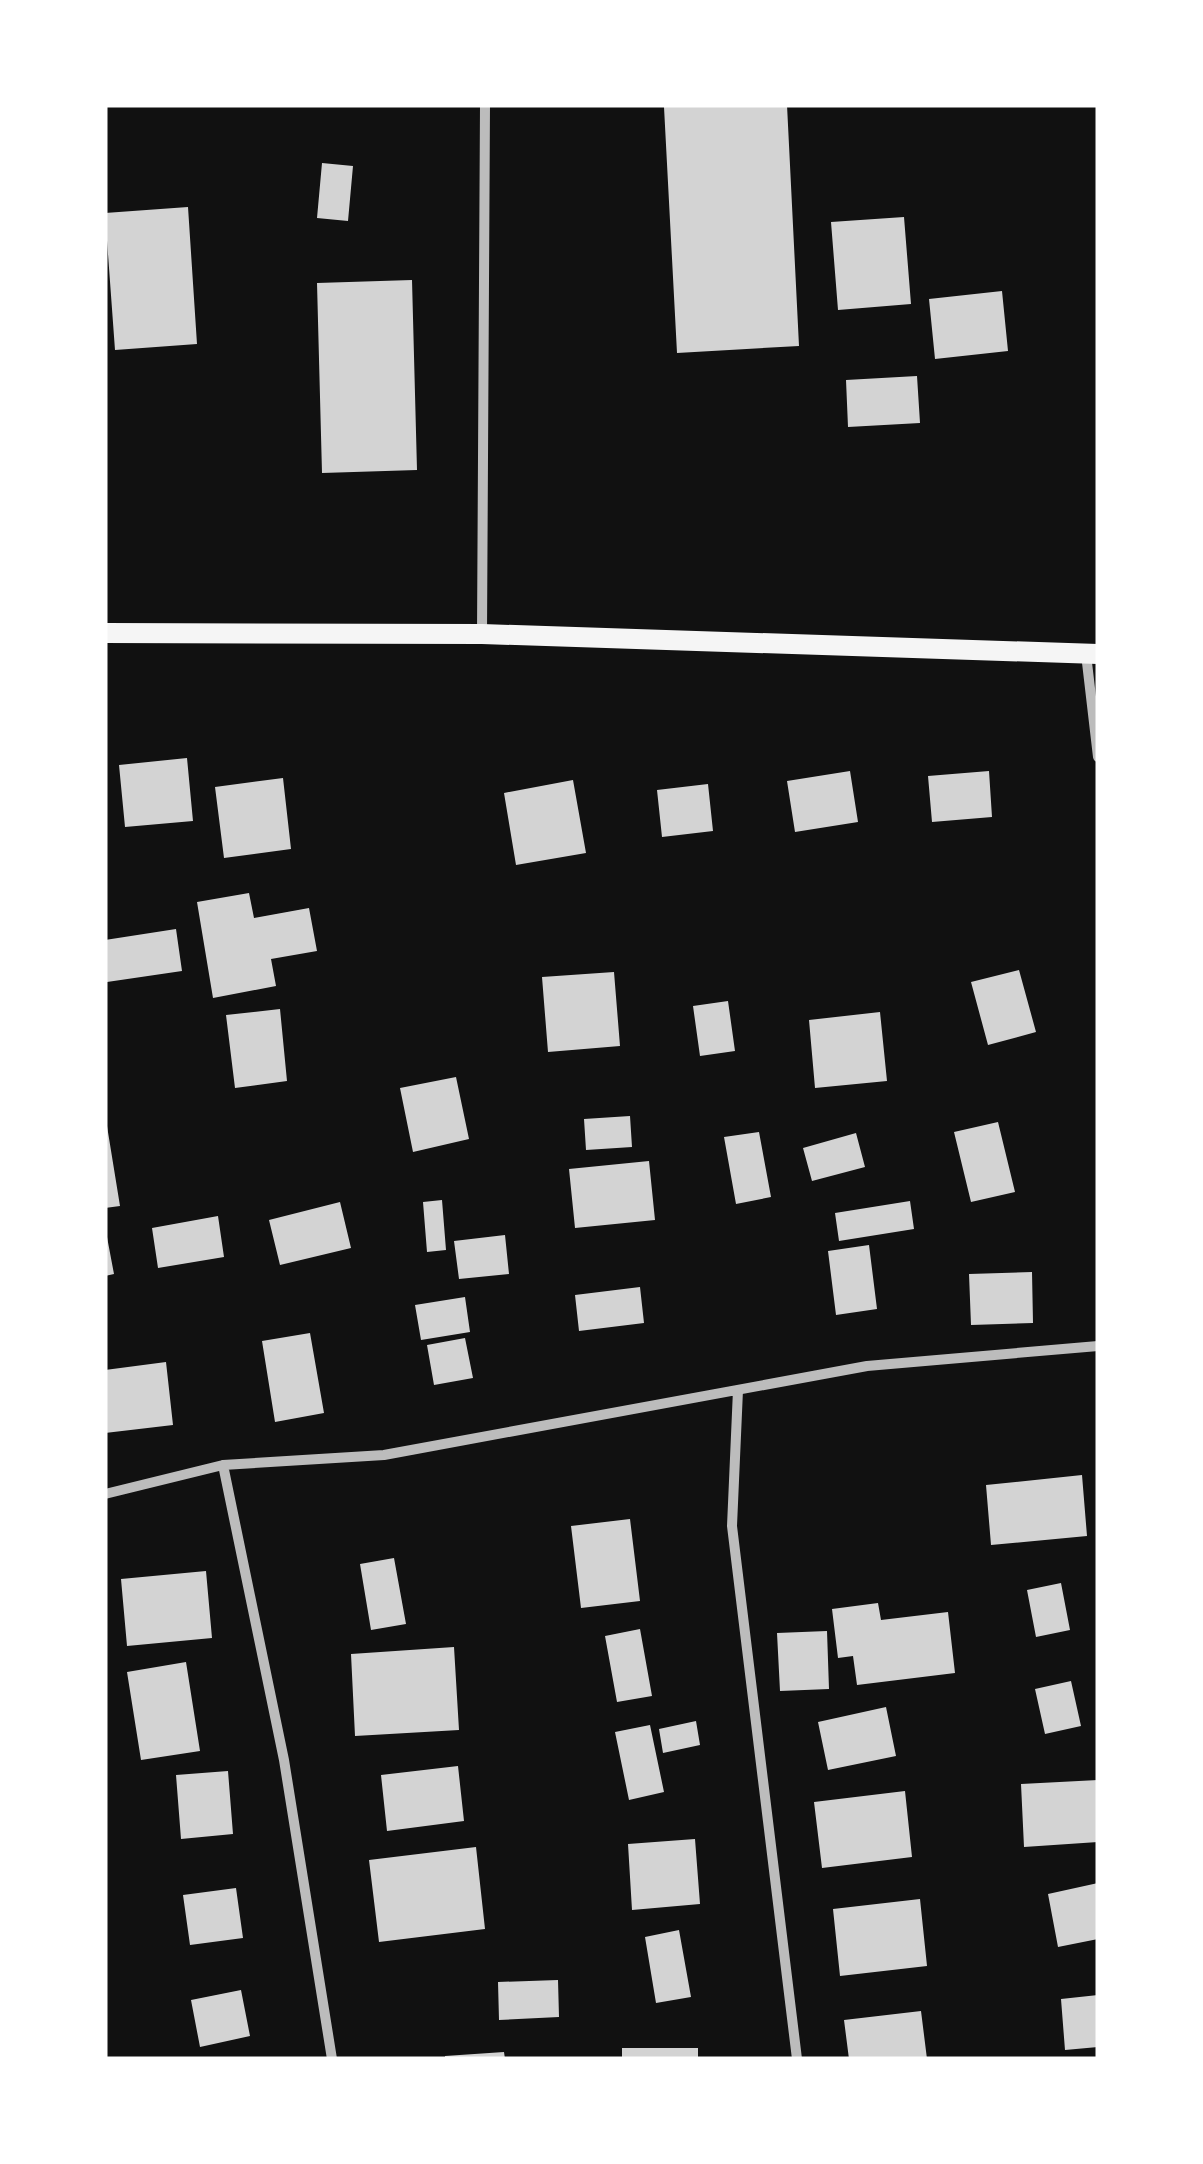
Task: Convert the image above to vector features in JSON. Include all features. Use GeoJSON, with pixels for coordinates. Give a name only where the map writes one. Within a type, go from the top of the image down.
{"type":"FeatureCollection","features":[{"type":"Feature","properties":{"kind":"main road"},"geometry":{"type":"LineString","coordinates":[[105,633],[482,634],[1092,654]]}},
{"type":"Feature","properties":{"kind":"street"},"geometry":{"type":"LineString","coordinates":[[482,634],[485,105]]}},
{"type":"Feature","properties":{"kind":"street"},"geometry":{"type":"LineString","coordinates":[[1092,654],[1098,758]]}},
{"type":"Feature","properties":{"kind":"street"},"geometry":{"type":"LineString","coordinates":[[105,1494],[223,1465],[384,1455],[866,1366],[1098,1346]]}},
{"type":"Feature","properties":{"kind":"street"},"geometry":{"type":"LineString","coordinates":[[738,1390],[732,1526],[797,2059]]}},
{"type":"Feature","properties":{"kind":"street"},"geometry":{"type":"LineString","coordinates":[[223,1465],[284,1760],[332,2059]]}},
{"type":"Feature","properties":{"kind":"building"},"geometry":{"type":"Polygon","coordinates":[[[787,105],[799,346],[677,353],[664,107],[787,105]]]}},
{"type":"Feature","properties":{"kind":"building"},"geometry":{"type":"Polygon","coordinates":[[[322,163],[353,166],[348,221],[317,218],[322,163]]]}},
{"type":"Feature","properties":{"kind":"building"},"geometry":{"type":"Polygon","coordinates":[[[188,207],[197,344],[115,350],[105,213],[188,207]]]}},
{"type":"Feature","properties":{"kind":"building"},"geometry":{"type":"Polygon","coordinates":[[[904,217],[911,304],[838,310],[831,222],[904,217]]]}},
{"type":"Feature","properties":{"kind":"building"},"geometry":{"type":"Polygon","coordinates":[[[412,280],[417,470],[322,473],[317,283],[412,280]]]}},
{"type":"Feature","properties":{"kind":"building"},"geometry":{"type":"Polygon","coordinates":[[[1002,291],[1008,351],[935,359],[929,299],[1002,291]]]}},
{"type":"Feature","properties":{"kind":"building"},"geometry":{"type":"Polygon","coordinates":[[[917,376],[920,423],[848,427],[846,380],[917,376]]]}},
{"type":"Feature","properties":{"kind":"building"},"geometry":{"type":"Polygon","coordinates":[[[187,758],[193,821],[125,827],[119,765],[187,758]]]}},
{"type":"Feature","properties":{"kind":"building"},"geometry":{"type":"Polygon","coordinates":[[[850,771],[858,822],[795,832],[787,781],[850,771]]]}},
{"type":"Feature","properties":{"kind":"building"},"geometry":{"type":"Polygon","coordinates":[[[989,771],[992,817],[932,822],[928,776],[989,771]]]}},
{"type":"Feature","properties":{"kind":"building"},"geometry":{"type":"Polygon","coordinates":[[[283,778],[291,849],[224,858],[215,787],[283,778]]]}},
{"type":"Feature","properties":{"kind":"building"},"geometry":{"type":"Polygon","coordinates":[[[573,780],[586,853],[516,865],[504,793],[573,780]]]}},
{"type":"Feature","properties":{"kind":"building"},"geometry":{"type":"Polygon","coordinates":[[[708,784],[713,831],[662,837],[657,790],[708,784]]]}},
{"type":"Feature","properties":{"kind":"building"},"geometry":{"type":"Polygon","coordinates":[[[249,893],[254,918],[309,908],[317,951],[271,959],[276,986],[213,998],[197,902],[249,893]]]}},
{"type":"Feature","properties":{"kind":"building"},"geometry":{"type":"Polygon","coordinates":[[[176,929],[182,971],[107,982],[105,940],[176,929]]]}},
{"type":"Feature","properties":{"kind":"building"},"geometry":{"type":"Polygon","coordinates":[[[1019,970],[1036,1032],[988,1045],[971,982],[1019,970]]]}},
{"type":"Feature","properties":{"kind":"building"},"geometry":{"type":"Polygon","coordinates":[[[614,972],[620,1046],[548,1052],[542,977],[614,972]]]}},
{"type":"Feature","properties":{"kind":"building"},"geometry":{"type":"Polygon","coordinates":[[[728,1001],[735,1051],[700,1056],[693,1006],[728,1001]]]}},
{"type":"Feature","properties":{"kind":"building"},"geometry":{"type":"Polygon","coordinates":[[[280,1009],[287,1081],[235,1088],[226,1015],[280,1009]]]}},
{"type":"Feature","properties":{"kind":"building"},"geometry":{"type":"Polygon","coordinates":[[[880,1012],[887,1081],[815,1088],[809,1020],[880,1012]]]}},
{"type":"Feature","properties":{"kind":"building"},"geometry":{"type":"Polygon","coordinates":[[[456,1077],[469,1139],[413,1152],[400,1088],[456,1077]]]}},
{"type":"Feature","properties":{"kind":"building"},"geometry":{"type":"Polygon","coordinates":[[[630,1116],[632,1147],[586,1150],[584,1119],[630,1116]]]}},
{"type":"Feature","properties":{"kind":"building"},"geometry":{"type":"Polygon","coordinates":[[[998,1122],[1015,1192],[971,1202],[954,1132],[998,1122]]]}},
{"type":"Feature","properties":{"kind":"building"},"geometry":{"type":"Polygon","coordinates":[[[105,1126],[120,1206],[105,1208],[105,1126]]]}},
{"type":"Feature","properties":{"kind":"building"},"geometry":{"type":"Polygon","coordinates":[[[759,1132],[771,1197],[736,1204],[724,1137],[759,1132]]]}},
{"type":"Feature","properties":{"kind":"building"},"geometry":{"type":"Polygon","coordinates":[[[856,1133],[865,1167],[812,1181],[803,1148],[856,1133]]]}},
{"type":"Feature","properties":{"kind":"building"},"geometry":{"type":"Polygon","coordinates":[[[649,1161],[655,1220],[575,1228],[569,1169],[649,1161]]]}},
{"type":"Feature","properties":{"kind":"building"},"geometry":{"type":"Polygon","coordinates":[[[442,1200],[446,1250],[427,1252],[423,1202],[442,1200]]]}},
{"type":"Feature","properties":{"kind":"building"},"geometry":{"type":"Polygon","coordinates":[[[910,1201],[914,1229],[839,1241],[835,1213],[910,1201]]]}},
{"type":"Feature","properties":{"kind":"building"},"geometry":{"type":"Polygon","coordinates":[[[340,1202],[351,1248],[280,1265],[269,1220],[340,1202]]]}},
{"type":"Feature","properties":{"kind":"building"},"geometry":{"type":"Polygon","coordinates":[[[218,1216],[224,1257],[158,1268],[152,1228],[218,1216]]]}},
{"type":"Feature","properties":{"kind":"building"},"geometry":{"type":"Polygon","coordinates":[[[505,1235],[509,1274],[459,1279],[454,1241],[505,1235]]]}},
{"type":"Feature","properties":{"kind":"building"},"geometry":{"type":"Polygon","coordinates":[[[105,1238],[114,1274],[105,1276],[105,1238]]]}},
{"type":"Feature","properties":{"kind":"building"},"geometry":{"type":"Polygon","coordinates":[[[869,1245],[877,1309],[836,1315],[828,1251],[869,1245]]]}},
{"type":"Feature","properties":{"kind":"building"},"geometry":{"type":"Polygon","coordinates":[[[1032,1272],[1033,1323],[971,1325],[969,1274],[1032,1272]]]}},
{"type":"Feature","properties":{"kind":"building"},"geometry":{"type":"Polygon","coordinates":[[[640,1287],[644,1323],[579,1331],[575,1295],[640,1287]]]}},
{"type":"Feature","properties":{"kind":"building"},"geometry":{"type":"Polygon","coordinates":[[[465,1297],[470,1332],[421,1340],[415,1305],[465,1297]]]}},
{"type":"Feature","properties":{"kind":"building"},"geometry":{"type":"Polygon","coordinates":[[[310,1333],[324,1413],[275,1422],[262,1341],[310,1333]]]}},
{"type":"Feature","properties":{"kind":"building"},"geometry":{"type":"Polygon","coordinates":[[[465,1338],[473,1378],[434,1385],[427,1345],[465,1338]]]}},
{"type":"Feature","properties":{"kind":"building"},"geometry":{"type":"Polygon","coordinates":[[[166,1362],[173,1425],[105,1433],[105,1370],[166,1362]]]}},
{"type":"Feature","properties":{"kind":"building"},"geometry":{"type":"Polygon","coordinates":[[[1082,1475],[1087,1536],[991,1545],[986,1485],[1082,1475]]]}},
{"type":"Feature","properties":{"kind":"building"},"geometry":{"type":"Polygon","coordinates":[[[630,1519],[640,1601],[581,1608],[571,1526],[630,1519]]]}},
{"type":"Feature","properties":{"kind":"building"},"geometry":{"type":"Polygon","coordinates":[[[394,1558],[406,1624],[371,1630],[360,1564],[394,1558]]]}},
{"type":"Feature","properties":{"kind":"building"},"geometry":{"type":"Polygon","coordinates":[[[206,1571],[212,1638],[127,1646],[121,1579],[206,1571]]]}},
{"type":"Feature","properties":{"kind":"building"},"geometry":{"type":"Polygon","coordinates":[[[1061,1583],[1070,1630],[1036,1637],[1027,1590],[1061,1583]]]}},
{"type":"Feature","properties":{"kind":"building"},"geometry":{"type":"Polygon","coordinates":[[[878,1603],[881,1620],[948,1612],[955,1673],[857,1685],[853,1656],[838,1658],[832,1609],[878,1603]]]}},
{"type":"Feature","properties":{"kind":"building"},"geometry":{"type":"Polygon","coordinates":[[[640,1629],[652,1696],[617,1702],[605,1636],[640,1629]]]}},
{"type":"Feature","properties":{"kind":"building"},"geometry":{"type":"Polygon","coordinates":[[[827,1631],[829,1689],[780,1691],[777,1633],[827,1631]]]}},
{"type":"Feature","properties":{"kind":"building"},"geometry":{"type":"Polygon","coordinates":[[[454,1647],[459,1730],[355,1736],[351,1654],[454,1647]]]}},
{"type":"Feature","properties":{"kind":"building"},"geometry":{"type":"Polygon","coordinates":[[[186,1662],[200,1751],[141,1760],[127,1672],[186,1662]]]}},
{"type":"Feature","properties":{"kind":"building"},"geometry":{"type":"Polygon","coordinates":[[[1071,1681],[1081,1726],[1045,1734],[1035,1689],[1071,1681]]]}},
{"type":"Feature","properties":{"kind":"building"},"geometry":{"type":"Polygon","coordinates":[[[886,1707],[896,1756],[828,1770],[818,1722],[886,1707]]]}},
{"type":"Feature","properties":{"kind":"building"},"geometry":{"type":"Polygon","coordinates":[[[696,1721],[700,1745],[663,1753],[659,1729],[696,1721]]]}},
{"type":"Feature","properties":{"kind":"building"},"geometry":{"type":"Polygon","coordinates":[[[650,1725],[664,1792],[629,1800],[615,1732],[650,1725]]]}},
{"type":"Feature","properties":{"kind":"building"},"geometry":{"type":"Polygon","coordinates":[[[458,1766],[464,1821],[387,1831],[381,1775],[458,1766]]]}},
{"type":"Feature","properties":{"kind":"building"},"geometry":{"type":"Polygon","coordinates":[[[228,1771],[233,1834],[181,1839],[176,1775],[228,1771]]]}},
{"type":"Feature","properties":{"kind":"building"},"geometry":{"type":"Polygon","coordinates":[[[1098,1780],[1098,1842],[1024,1847],[1021,1784],[1098,1780]]]}},
{"type":"Feature","properties":{"kind":"building"},"geometry":{"type":"Polygon","coordinates":[[[905,1791],[912,1857],[822,1868],[814,1802],[905,1791]]]}},
{"type":"Feature","properties":{"kind":"building"},"geometry":{"type":"Polygon","coordinates":[[[695,1839],[700,1904],[632,1910],[628,1844],[695,1839]]]}},
{"type":"Feature","properties":{"kind":"building"},"geometry":{"type":"Polygon","coordinates":[[[476,1847],[485,1929],[379,1942],[369,1860],[476,1847]]]}},
{"type":"Feature","properties":{"kind":"building"},"geometry":{"type":"Polygon","coordinates":[[[1098,1883],[1098,1939],[1058,1947],[1048,1894],[1098,1883]]]}},
{"type":"Feature","properties":{"kind":"building"},"geometry":{"type":"Polygon","coordinates":[[[236,1888],[243,1938],[190,1945],[183,1895],[236,1888]]]}},
{"type":"Feature","properties":{"kind":"building"},"geometry":{"type":"Polygon","coordinates":[[[920,1899],[927,1966],[840,1976],[833,1909],[920,1899]]]}},
{"type":"Feature","properties":{"kind":"building"},"geometry":{"type":"Polygon","coordinates":[[[679,1930],[691,1997],[656,2003],[645,1937],[679,1930]]]}},
{"type":"Feature","properties":{"kind":"building"},"geometry":{"type":"Polygon","coordinates":[[[558,1980],[559,2017],[499,2020],[498,1982],[558,1980]]]}},
{"type":"Feature","properties":{"kind":"building"},"geometry":{"type":"Polygon","coordinates":[[[241,1990],[250,2036],[200,2047],[191,2000],[241,1990]]]}},
{"type":"Feature","properties":{"kind":"building"},"geometry":{"type":"Polygon","coordinates":[[[1098,1995],[1098,2047],[1065,2050],[1061,1999],[1098,1995]]]}},
{"type":"Feature","properties":{"kind":"building"},"geometry":{"type":"Polygon","coordinates":[[[921,2011],[927,2059],[849,2059],[844,2020],[921,2011]]]}},
{"type":"Feature","properties":{"kind":"building"},"geometry":{"type":"Polygon","coordinates":[[[622,2048],[698,2048],[698,2059],[622,2059],[622,2048]]]}},
{"type":"Feature","properties":{"kind":"building"},"geometry":{"type":"Polygon","coordinates":[[[504,2052],[505,2059],[445,2059],[445,2056],[504,2052]]]}}]}
